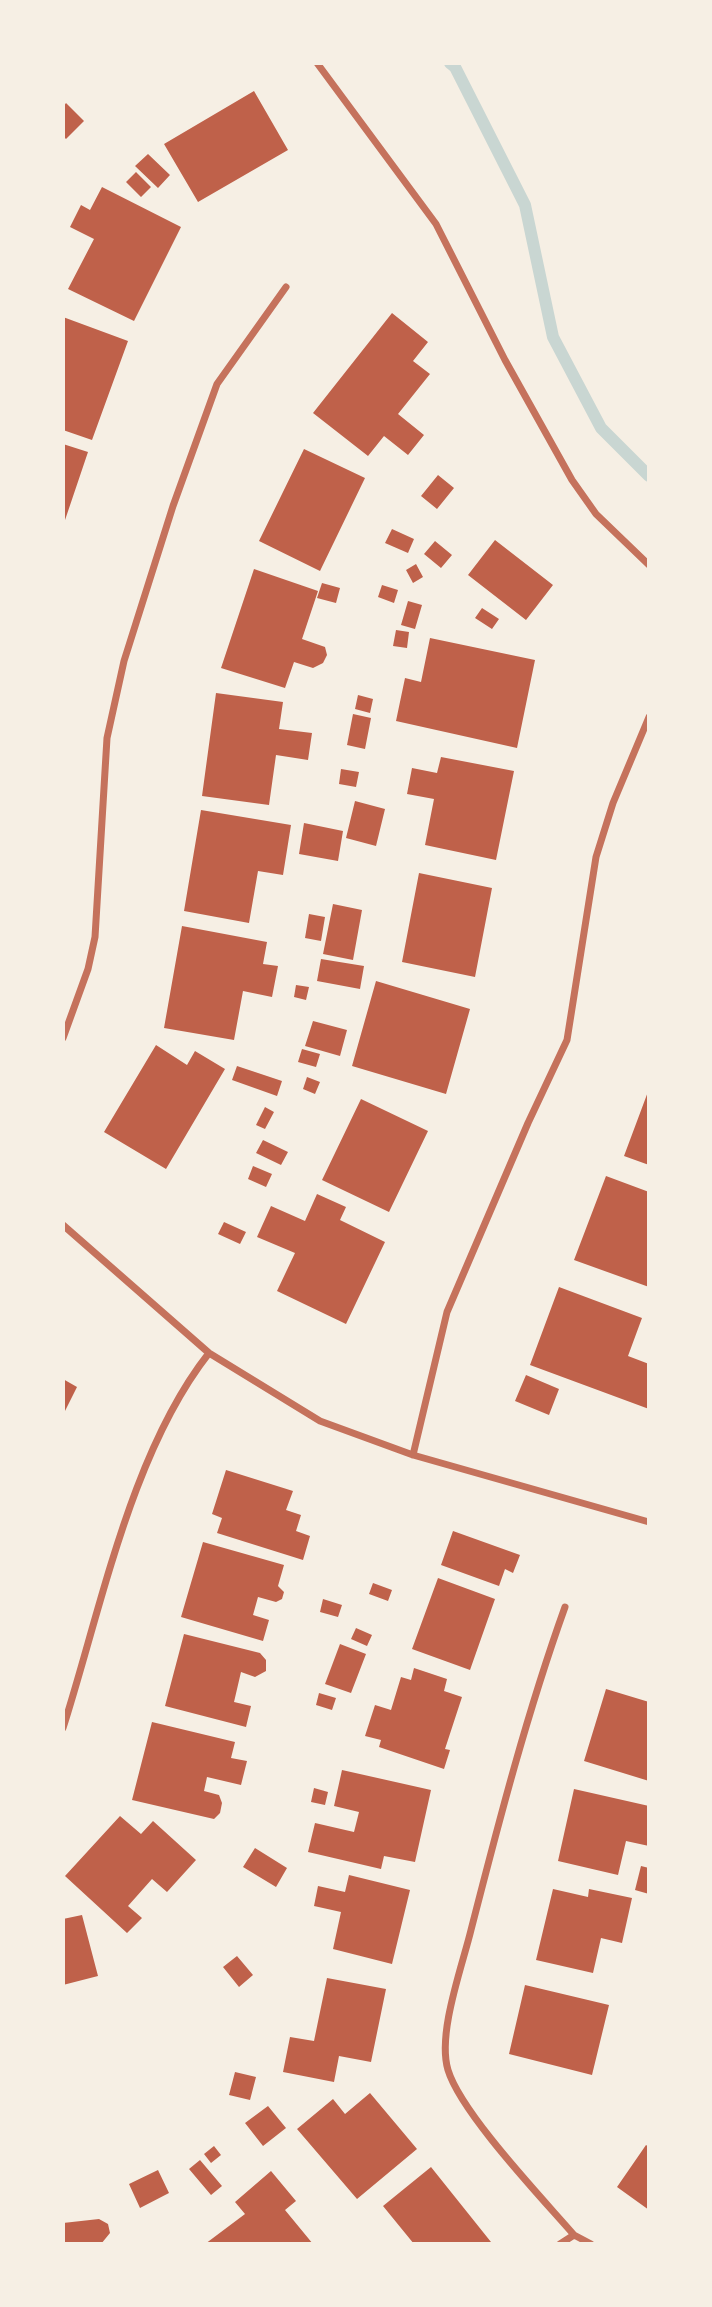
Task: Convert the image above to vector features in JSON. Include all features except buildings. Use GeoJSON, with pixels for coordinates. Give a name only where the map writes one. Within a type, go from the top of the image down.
{"type":"FeatureCollection","features":[{"type":"Feature","properties":{"kind":"street"},"geometry":{"type":"LineString","coordinates":[[317,63],[436,224],[505,360],[572,480],[596,514],[649,565]]}},
{"type":"Feature","properties":{"kind":"street"},"geometry":{"type":"LineString","coordinates":[[63,1038],[89,969],[95,937],[107,738],[124,661],[173,506],[217,384],[286,286]]}},
{"type":"Feature","properties":{"kind":"street"},"geometry":{"type":"LineString","coordinates":[[413,1455],[447,1312],[528,1123],[568,1040],[596,857],[613,803],[649,718]]}},
{"type":"Feature","properties":{"kind":"street"},"geometry":{"type":"LineString","coordinates":[[63,1225],[209,1353],[320,1421],[413,1455],[649,1522]]}},
{"type":"Feature","properties":{"kind":"street"},"geometry":{"type":"LineString","coordinates":[[63,1728],[131,1507],[150,1456],[166,1418],[186,1382],[209,1353]]}},
{"type":"Feature","properties":{"kind":"street"},"geometry":{"type":"LineString","coordinates":[[565,1607],[535,1695],[487,1864],[452,2005],[446,2053],[454,2084],[478,2119],[574,2235],[591,2244]]}},
{"type":"Feature","properties":{"kind":"street"},"geometry":{"type":"LineString","coordinates":[[560,2244],[574,2235]]}},
{"type":"Feature","properties":{"kind":"waterway"},"geometry":{"type":"LineString","coordinates":[[450,63],[455,67],[525,205],[553,337],[601,428],[649,476]]}}]}
